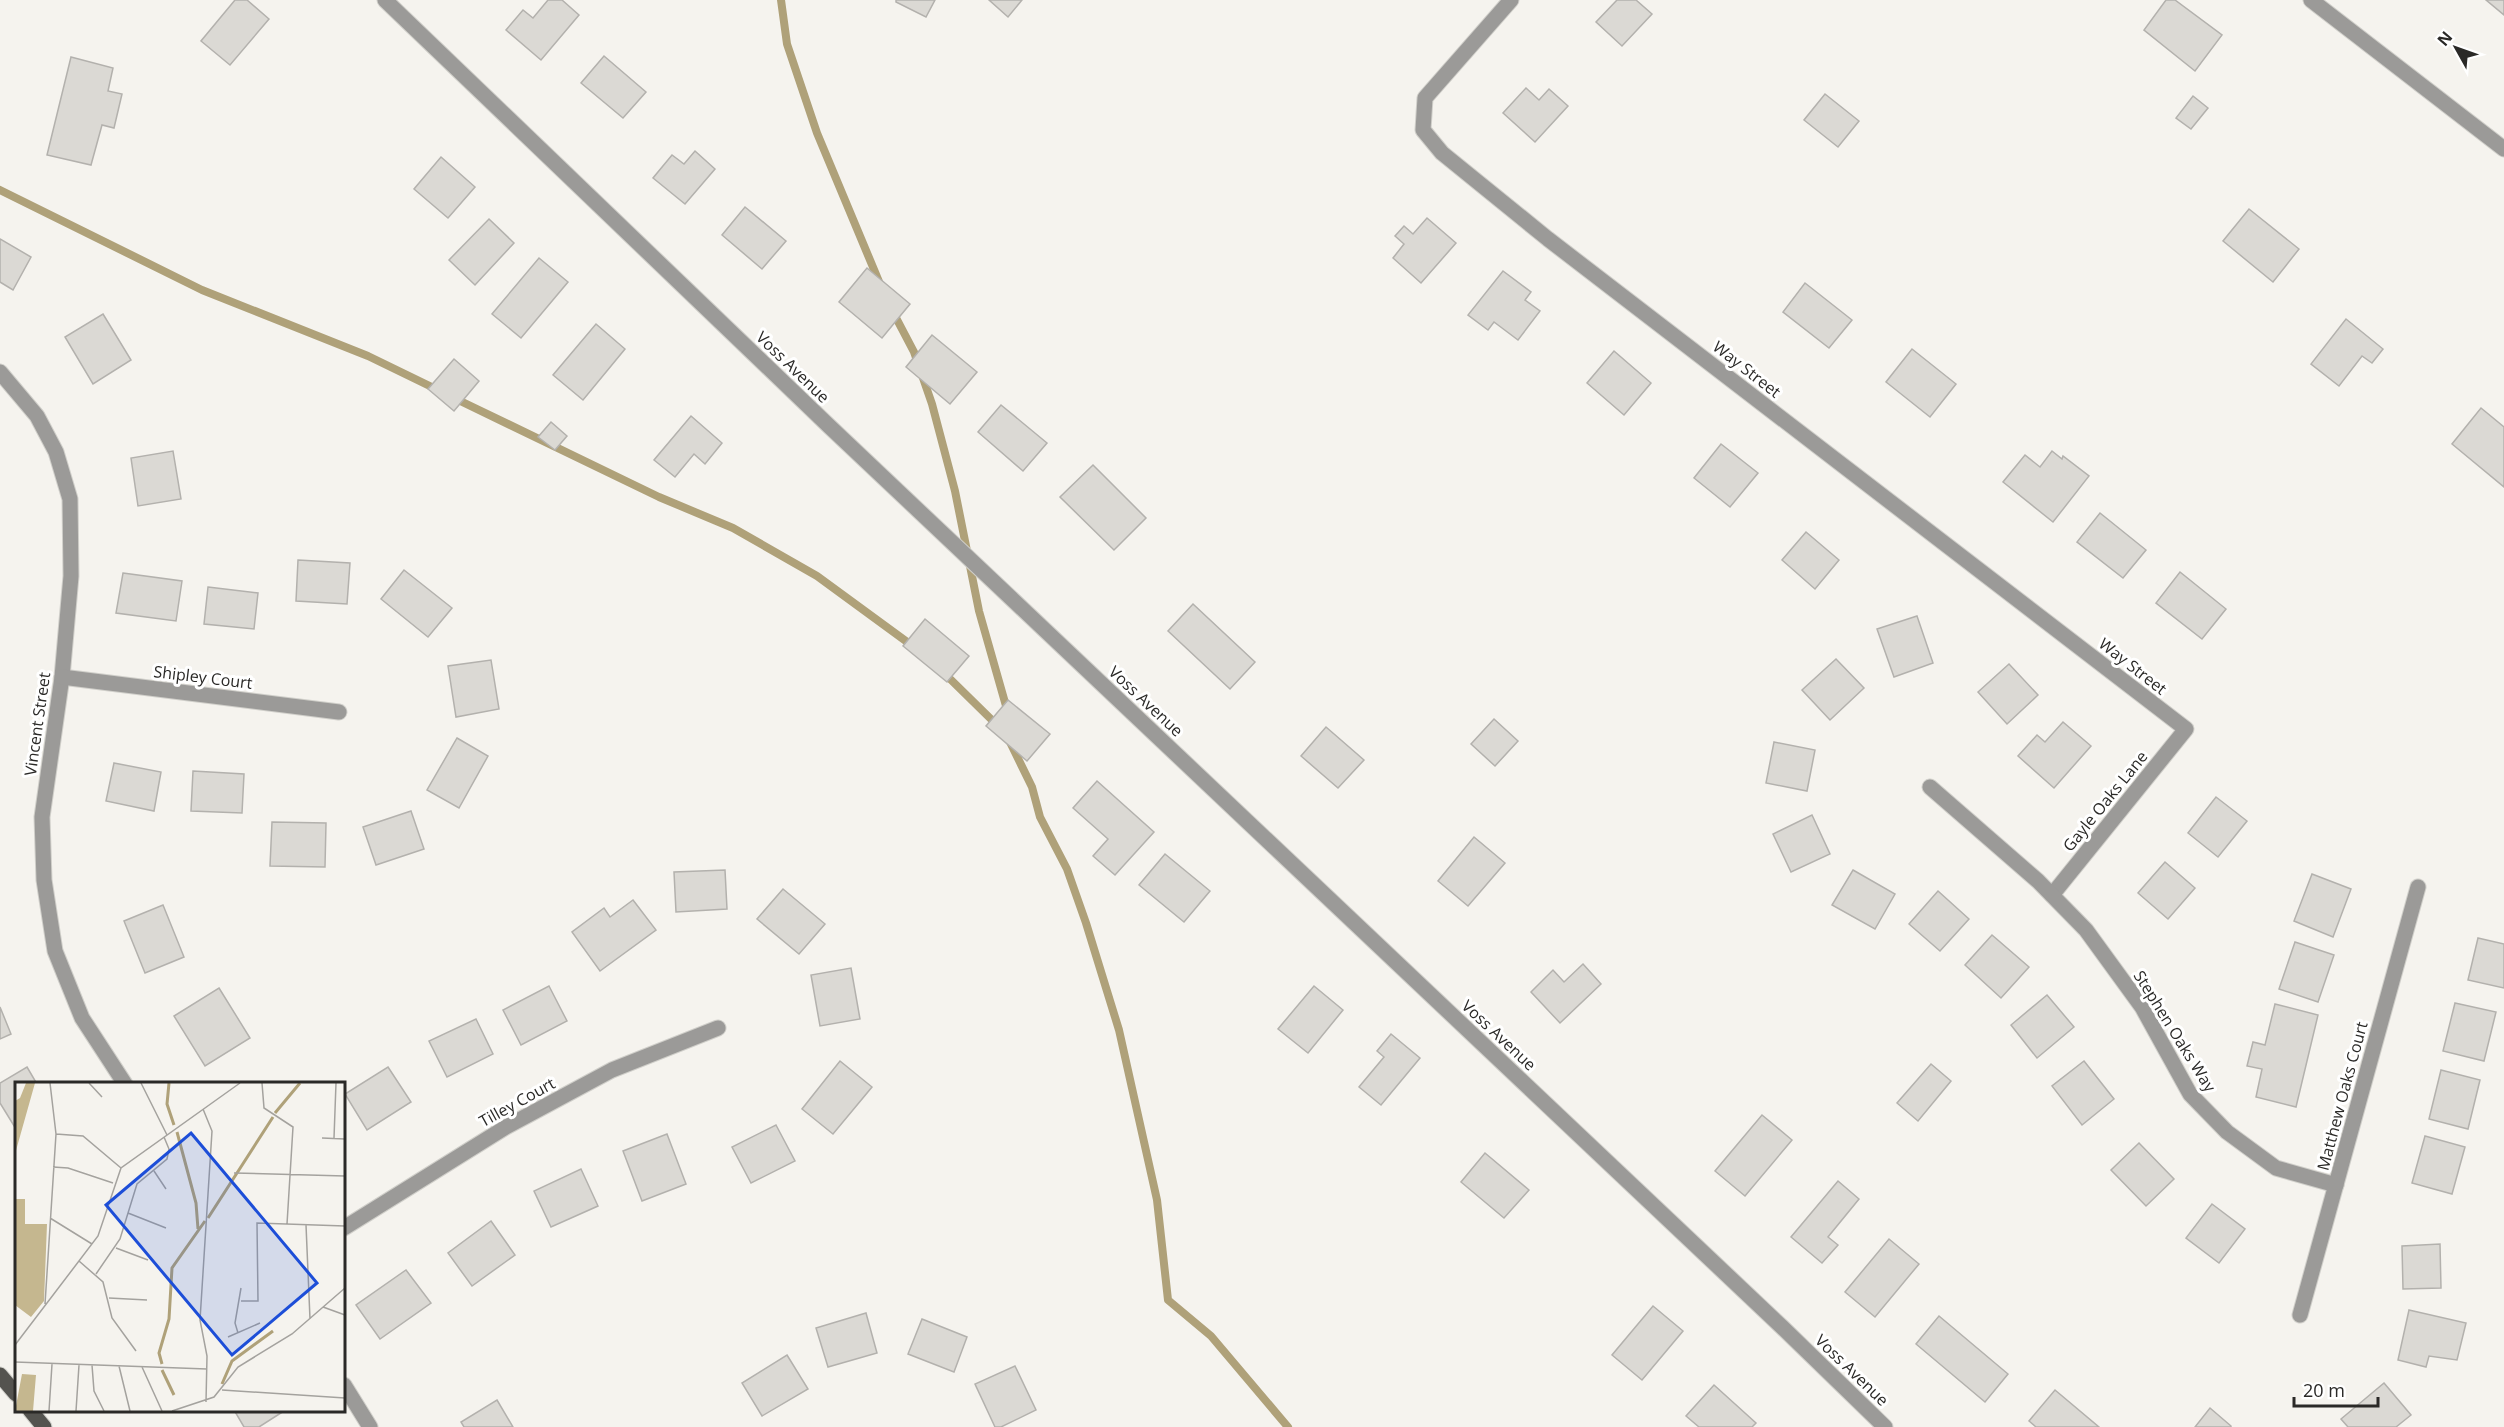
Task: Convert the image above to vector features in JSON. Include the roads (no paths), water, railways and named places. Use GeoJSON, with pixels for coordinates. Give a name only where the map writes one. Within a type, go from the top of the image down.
{"type":"FeatureCollection","features":[{"type":"Feature","properties":{"kind":"main road"},"geometry":{"type":"LineString","coordinates":[[0,1375],[15,1393]]}},
{"type":"Feature","properties":{"kind":"main road"},"geometry":{"type":"LineString","coordinates":[[32,1412],[44,1427]]}},
{"type":"Feature","properties":{"kind":"street","name":"Voss Avenue"},"geometry":{"type":"LineString","coordinates":[[385,0],[829,426],[1885,1427]]}},
{"type":"Feature","properties":{"kind":"street","name":"Way Street"},"geometry":{"type":"LineString","coordinates":[[1511,0],[1425,98],[1423,130],[1442,153],[1556,246],[2186,729]]}},
{"type":"Feature","properties":{"kind":"street"},"geometry":{"type":"LineString","coordinates":[[2311,0],[2504,149]]}},
{"type":"Feature","properties":{"kind":"street","name":"Vincent Street"},"geometry":{"type":"LineString","coordinates":[[0,372],[42,425],[56,452],[70,499],[71,576],[62,677],[42,817],[44,880],[55,951],[82,1018],[124,1082]]}},
{"type":"Feature","properties":{"kind":"street","name":"Shipley Court"},"geometry":{"type":"LineString","coordinates":[[62,677],[339,712]]}},
{"type":"Feature","properties":{"kind":"street","name":"Gayle Oaks Lane"},"geometry":{"type":"LineString","coordinates":[[2052,895],[2186,729]]}},
{"type":"Feature","properties":{"kind":"street","name":"Stephen Oaks Way"},"geometry":{"type":"LineString","coordinates":[[1930,787],[2052,895],[2086,930],[2142,1007],[2190,1094],[2227,1132],[2277,1168],[2336,1185]]}},
{"type":"Feature","properties":{"kind":"street","name":"Matthew Oaks Court"},"geometry":{"type":"LineString","coordinates":[[2300,1315],[2418,887]]}},
{"type":"Feature","properties":{"kind":"street","name":"Tilley Court"},"geometry":{"type":"LineString","coordinates":[[345,1227],[525,1117],[612,1070],[718,1028]]}},
{"type":"Feature","properties":{"kind":"street"},"geometry":{"type":"LineString","coordinates":[[345,1387],[370,1427]]}},
{"type":"Feature","properties":{"kind":"waterway"},"geometry":{"type":"LineString","coordinates":[[781,0],[787,44],[817,133],[880,284]]}},
{"type":"Feature","properties":{"kind":"waterway"},"geometry":{"type":"LineString","coordinates":[[0,190],[202,290],[368,356],[440,391]]}},
{"type":"Feature","properties":{"kind":"waterway"},"geometry":{"type":"LineString","coordinates":[[893,312],[914,352],[932,404],[955,491],[979,611],[1008,713]]}},
{"type":"Feature","properties":{"kind":"waterway"},"geometry":{"type":"LineString","coordinates":[[452,397],[659,497],[733,528],[817,576],[914,647]]}},
{"type":"Feature","properties":{"kind":"waterway"},"geometry":{"type":"LineString","coordinates":[[942,671],[999,727]]}},
{"type":"Feature","properties":{"kind":"waterway"},"geometry":{"type":"LineString","coordinates":[[1010,742],[1032,787],[1040,817],[1067,869],[1119,1030],[1157,1200],[1168,1300],[1211,1336],[1288,1427]]}}]}
